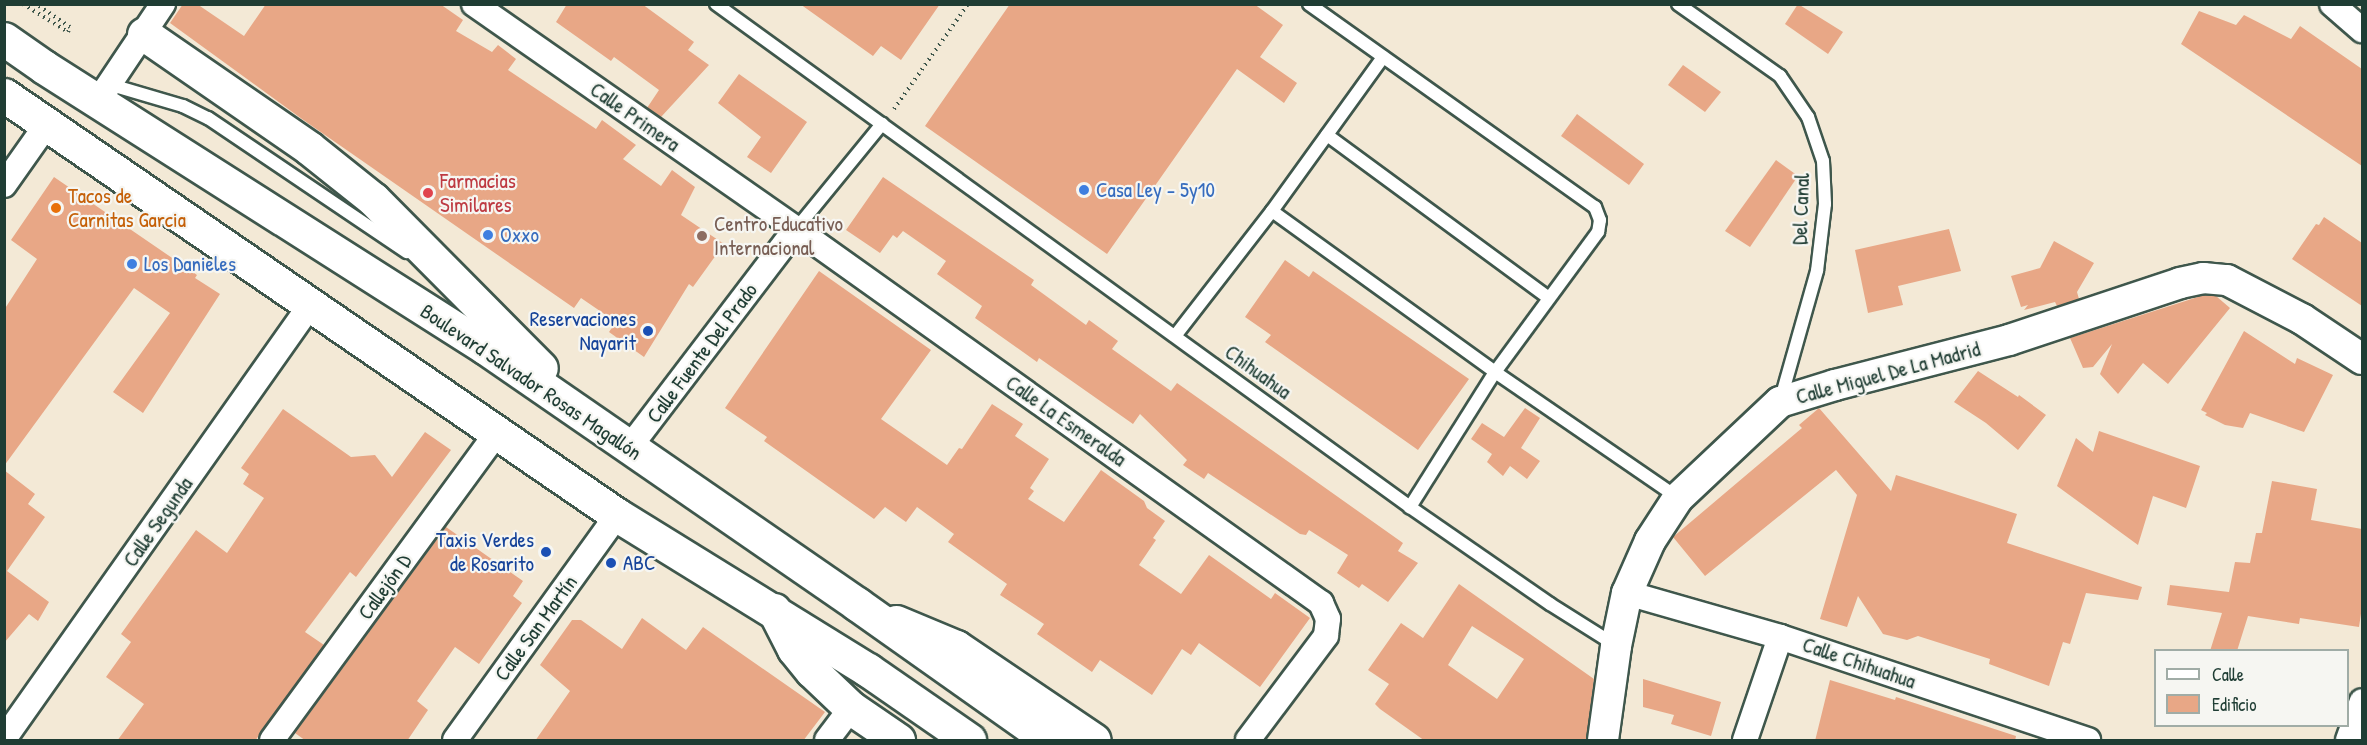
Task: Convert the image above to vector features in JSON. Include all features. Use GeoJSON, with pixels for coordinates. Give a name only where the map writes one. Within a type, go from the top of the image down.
{"type":"FeatureCollection","features":[{"type":"Feature","properties":{"kind":"main road"},"geometry":{"type":"LineString","coordinates":[[144,34],[309,148],[359,188],[601,429]]}},
{"type":"Feature","properties":{"kind":"main road","name":"Boulevard Salvador Rosas Magallón"},"geometry":{"type":"LineString","coordinates":[[4,39],[44,67],[98,86],[486,348],[857,604],[1048,741]]}},
{"type":"Feature","properties":{"kind":"main road"},"geometry":{"type":"LineString","coordinates":[[4,95],[617,514],[868,670],[969,741]]}},
{"type":"Feature","properties":{"kind":"main road"},"geometry":{"type":"LineString","coordinates":[[857,604],[956,647],[1094,741]]}},
{"type":"Feature","properties":{"kind":"main road"},"geometry":{"type":"LineString","coordinates":[[774,610],[794,650],[812,671],[850,708],[898,741]]}},
{"type":"Feature","properties":{"kind":"street"},"geometry":{"type":"LineString","coordinates":[[98,86],[144,34],[163,4]]}},
{"type":"Feature","properties":{"kind":"street","name":"Calle Primera"},"geometry":{"type":"LineString","coordinates":[[474,4],[796,229]]}},
{"type":"Feature","properties":{"kind":"street"},"geometry":{"type":"LineString","coordinates":[[2332,4],[2362,30]]}},
{"type":"Feature","properties":{"kind":"street"},"geometry":{"type":"LineString","coordinates":[[4,185],[47,124]]}},
{"type":"Feature","properties":{"kind":"street","name":"Calle Fuente Del Prado"},"geometry":{"type":"LineString","coordinates":[[629,448],[796,229]]}},
{"type":"Feature","properties":{"kind":"street","name":"Calle La Esmeralda"},"geometry":{"type":"LineString","coordinates":[[796,229],[1322,603],[1328,619],[1326,636],[1248,741]]}},
{"type":"Feature","properties":{"kind":"street","name":"Calle Miguel De La Madrid"},"geometry":{"type":"LineString","coordinates":[[1603,741],[1616,646],[1627,593],[1650,541],[1678,498],[1780,402],[1835,385],[2009,340],[2180,283],[2203,278],[2227,280],[2302,319],[2362,359]]}},
{"type":"Feature","properties":{"kind":"street","name":"Calle Segunda"},"geometry":{"type":"LineString","coordinates":[[4,739],[312,304]]}},
{"type":"Feature","properties":{"kind":"street","name":"Callejón D"},"geometry":{"type":"LineString","coordinates":[[272,741],[497,433]]}},
{"type":"Feature","properties":{"kind":"street","name":"Calle San Martín"},"geometry":{"type":"LineString","coordinates":[[455,741],[617,514]]}},
{"type":"Feature","properties":{"kind":"street","name":"Calle Chihuahua"},"geometry":{"type":"LineString","coordinates":[[1627,593],[1780,637],[2074,738]]}},
{"type":"Feature","properties":{"kind":"street"},"geometry":{"type":"LineString","coordinates":[[1745,741],[1780,637]]}},
{"type":"Feature","properties":{"kind":"street"},"geometry":{"type":"LineString","coordinates":[[2348,741],[2362,701]]}},
{"type":"Feature","properties":{"kind":"street"},"geometry":{"type":"LineString","coordinates":[[827,741],[850,708]]}},
{"type":"Feature","properties":{"kind":"lane","name":"Chihuahua"},"geometry":{"type":"LineString","coordinates":[[716,4],[1410,507],[1550,604],[1616,646]]}},
{"type":"Feature","properties":{"kind":"lane"},"geometry":{"type":"LineString","coordinates":[[1309,4],[1595,207],[1600,220],[1598,232],[1495,372],[1410,507]]}},
{"type":"Feature","properties":{"kind":"lane","name":"Del Canal"},"geometry":{"type":"LineString","coordinates":[[1678,4],[1780,76],[1808,117],[1823,161],[1825,204],[1817,271],[1780,402]]}},
{"type":"Feature","properties":{"kind":"lane"},"geometry":{"type":"LineString","coordinates":[[1175,336],[1272,211],[1383,57]]}},
{"type":"Feature","properties":{"kind":"lane"},"geometry":{"type":"LineString","coordinates":[[98,86],[183,106],[208,117],[467,294]]}},
{"type":"Feature","properties":{"kind":"lane"},"geometry":{"type":"LineString","coordinates":[[796,229],[882,124]]}},
{"type":"Feature","properties":{"kind":"lane"},"geometry":{"type":"LineString","coordinates":[[1327,135],[1550,298]]}},
{"type":"Feature","properties":{"kind":"lane"},"geometry":{"type":"LineString","coordinates":[[1272,211],[1495,372],[1678,498]]}},
{"type":"Feature","properties":{"kind":"path"},"geometry":{"type":"LineString","coordinates":[[23,4],[68,32],[70,27],[36,4]]}},
{"type":"Feature","properties":{"kind":"path"},"geometry":{"type":"LineString","coordinates":[[882,124],[968,4]]}},
{"type":"Feature","properties":{"kind":"building"},"geometry":{"type":"Polygon","coordinates":[[[183,4],[197,4],[244,36],[266,4],[440,4],[463,20],[456,31],[492,52],[498,45],[516,59],[508,70],[596,129],[602,120],[636,145],[623,159],[661,186],[672,170],[695,187],[681,215],[724,244],[693,287],[689,284],[644,357],[609,332],[616,322],[581,298],[574,308],[302,119],[170,23],[183,4]]]}},
{"type":"Feature","properties":{"kind":"building"},"geometry":{"type":"Polygon","coordinates":[[[567,4],[642,4],[694,42],[688,50],[709,65],[661,117],[647,108],[659,90],[614,57],[611,61],[556,22],[567,4]]]}},
{"type":"Feature","properties":{"kind":"building"},"geometry":{"type":"Polygon","coordinates":[[[800,4],[940,4],[901,60],[881,46],[873,56],[800,4]]]}},
{"type":"Feature","properties":{"kind":"building","name":"Casa Ley - 5y10"},"geometry":{"type":"Polygon","coordinates":[[[1010,4],[1254,4],[1283,25],[1260,57],[1297,83],[1284,103],[1237,69],[1107,254],[925,126],[1010,4]]]}},
{"type":"Feature","properties":{"kind":"building"},"geometry":{"type":"Polygon","coordinates":[[[1798,4],[1843,32],[1828,54],[1785,24],[1798,4]]]}},
{"type":"Feature","properties":{"kind":"building"},"geometry":{"type":"Polygon","coordinates":[[[2199,11],[2236,25],[2244,15],[2291,39],[2300,26],[2362,69],[2362,166],[2181,44],[2199,11]]]}},
{"type":"Feature","properties":{"kind":"building"},"geometry":{"type":"Polygon","coordinates":[[[1683,65],[1721,92],[1705,112],[1668,85],[1683,65]]]}},
{"type":"Feature","properties":{"kind":"building"},"geometry":{"type":"Polygon","coordinates":[[[739,74],[807,122],[771,173],[747,157],[761,137],[718,103],[739,74]]]}},
{"type":"Feature","properties":{"kind":"building"},"geometry":{"type":"Polygon","coordinates":[[[1577,114],[1644,164],[1629,185],[1561,136],[1577,114]]]}},
{"type":"Feature","properties":{"kind":"building"},"geometry":{"type":"Polygon","coordinates":[[[1776,160],[1798,176],[1750,247],[1725,231],[1776,160]]]}},
{"type":"Feature","properties":{"kind":"building"},"geometry":{"type":"Polygon","coordinates":[[[54,177],[197,275],[195,278],[220,294],[143,413],[113,392],[170,313],[134,288],[4,466],[4,310],[37,259],[11,240],[54,177]]]}},
{"type":"Feature","properties":{"kind":"building"},"geometry":{"type":"Polygon","coordinates":[[[883,177],[1034,280],[1031,285],[1086,325],[1089,320],[1118,341],[1112,349],[1171,391],[1177,383],[1403,543],[1398,551],[1418,563],[1388,602],[1362,584],[1359,588],[1337,573],[1348,555],[1309,530],[1306,535],[1300,534],[1208,473],[1204,479],[1183,465],[1187,460],[1140,414],[1133,424],[1039,358],[1037,362],[975,318],[982,306],[937,274],[946,261],[903,231],[897,238],[893,235],[880,253],[846,230],[883,177]]]}},
{"type":"Feature","properties":{"kind":"building"},"geometry":{"type":"Polygon","coordinates":[[[2324,217],[2362,243],[2362,306],[2292,259],[2316,224],[2319,225],[2324,217]]]}},
{"type":"Feature","properties":{"kind":"building"},"geometry":{"type":"Polygon","coordinates":[[[1949,229],[1961,271],[1898,286],[1903,305],[1868,313],[1855,250],[1949,229]]]}},
{"type":"Feature","properties":{"kind":"building"},"geometry":{"type":"Polygon","coordinates":[[[2054,241],[2094,263],[2077,292],[2079,299],[2057,306],[2055,302],[2024,310],[2028,305],[2021,307],[2011,276],[2040,268],[2054,241]]]}},
{"type":"Feature","properties":{"kind":"building"},"geometry":{"type":"Polygon","coordinates":[[[1285,260],[1309,277],[1313,271],[1469,379],[1418,450],[1265,342],[1271,335],[1245,317],[1285,260]]]}},
{"type":"Feature","properties":{"kind":"building"},"geometry":{"type":"Polygon","coordinates":[[[819,271],[931,350],[881,419],[947,465],[959,448],[962,449],[992,404],[1023,424],[1015,436],[1049,459],[1030,488],[1034,491],[1028,499],[1064,522],[1101,470],[1144,501],[1147,508],[1165,521],[1153,538],[1156,540],[1139,565],[1181,594],[1209,555],[1271,599],[1275,593],[1310,618],[1260,687],[1199,643],[1191,655],[1182,649],[1152,695],[1100,660],[1092,672],[1037,634],[1044,624],[1000,595],[1007,584],[948,542],[954,534],[917,507],[906,522],[885,507],[874,519],[764,441],[767,437],[725,408],[819,271]]]}},
{"type":"Feature","properties":{"kind":"building"},"geometry":{"type":"Polygon","coordinates":[[[2204,295],[2216,296],[2230,308],[2168,384],[2143,363],[2118,394],[2100,374],[2112,344],[2093,367],[2083,368],[2070,338],[2204,295]]]}},
{"type":"Feature","properties":{"kind":"building"},"geometry":{"type":"Polygon","coordinates":[[[2244,331],[2295,364],[2297,358],[2333,375],[2304,432],[2250,413],[2243,428],[2225,425],[2205,415],[2207,413],[2201,410],[2244,331]]]}},
{"type":"Feature","properties":{"kind":"building"},"geometry":{"type":"Polygon","coordinates":[[[1978,371],[2018,397],[2019,395],[2046,415],[2018,450],[1986,423],[1954,402],[1978,371]]]}},
{"type":"Feature","properties":{"kind":"building"},"geometry":{"type":"Polygon","coordinates":[[[1525,408],[1540,418],[1521,448],[1540,461],[1527,479],[1510,466],[1503,476],[1487,462],[1492,454],[1471,439],[1482,423],[1504,437],[1525,408]]]}},
{"type":"Feature","properties":{"kind":"building"},"geometry":{"type":"Polygon","coordinates":[[[1819,408],[1891,491],[1896,475],[2017,514],[2007,543],[2142,587],[2138,600],[2086,593],[2070,644],[2063,642],[2049,686],[1989,664],[1990,659],[1918,636],[1907,640],[1883,634],[1858,596],[1847,627],[1820,619],[1857,495],[1836,470],[1705,576],[1673,537],[1802,428],[1799,425],[1819,408]]]}},
{"type":"Feature","properties":{"kind":"building"},"geometry":{"type":"Polygon","coordinates":[[[283,409],[351,457],[375,455],[392,477],[425,432],[451,450],[356,577],[350,572],[305,632],[324,645],[255,741],[117,741],[144,704],[106,677],[131,642],[121,634],[196,530],[227,553],[264,498],[243,484],[249,474],[241,468],[283,409]]]}},
{"type":"Feature","properties":{"kind":"building"},"geometry":{"type":"Polygon","coordinates":[[[2099,431],[2200,466],[2186,508],[2153,496],[2138,545],[2057,486],[2076,438],[2093,452],[2099,431]]]}},
{"type":"Feature","properties":{"kind":"building"},"geometry":{"type":"Polygon","coordinates":[[[4,470],[35,494],[28,504],[45,517],[7,571],[49,602],[38,621],[29,614],[4,643],[4,470]]]}},
{"type":"Feature","properties":{"kind":"building"},"geometry":{"type":"Polygon","coordinates":[[[2272,481],[2317,489],[2311,520],[2362,529],[2362,607],[2359,627],[2300,618],[2299,624],[2248,616],[2238,649],[2211,649],[2222,613],[2167,605],[2170,585],[2229,592],[2235,562],[2250,563],[2256,533],[2262,533],[2272,481]]]}},
{"type":"Feature","properties":{"kind":"building"},"geometry":{"type":"Polygon","coordinates":[[[446,527],[523,581],[513,596],[522,603],[479,664],[455,647],[417,701],[428,710],[407,741],[306,741],[295,733],[446,527]]]}},
{"type":"Feature","properties":{"kind":"building"},"geometry":{"type":"Polygon","coordinates":[[[1459,584],[1594,679],[1586,741],[1425,741],[1375,704],[1389,684],[1368,670],[1401,623],[1423,638],[1459,584]],[[1472,626],[1448,665],[1497,699],[1524,659],[1472,626]]]}},
{"type":"Feature","properties":{"kind":"building"},"geometry":{"type":"Polygon","coordinates":[[[642,618],[686,650],[703,627],[825,712],[803,741],[535,741],[570,691],[540,665],[572,620],[581,620],[622,649],[642,618]]]}},
{"type":"Feature","properties":{"kind":"building"},"geometry":{"type":"Polygon","coordinates":[[[1643,679],[1721,702],[1711,736],[1671,724],[1674,715],[1643,707],[1643,679]]]}},
{"type":"Feature","properties":{"kind":"building"},"geometry":{"type":"Polygon","coordinates":[[[1830,680],[1895,700],[1896,697],[2016,736],[2015,741],[1815,741],[1830,680]]]}},
{"type":"Feature","properties":{"kind":"place","name":"Casa Ley - 5y10"},"geometry":{"type":"Point","coordinates":[1084,190]}},
{"type":"Feature","properties":{"kind":"place","name":"Farmacias Similares"},"geometry":{"type":"Point","coordinates":[428,193]}},
{"type":"Feature","properties":{"kind":"place","name":"Tacos de Carnitas Garcia"},"geometry":{"type":"Point","coordinates":[56,208]}},
{"type":"Feature","properties":{"kind":"place","name":"Oxxo"},"geometry":{"type":"Point","coordinates":[488,235]}},
{"type":"Feature","properties":{"kind":"place","name":"Centro Educativo Internacional"},"geometry":{"type":"Point","coordinates":[702,236]}},
{"type":"Feature","properties":{"kind":"place","name":"Los Danieles"},"geometry":{"type":"Point","coordinates":[132,264]}},
{"type":"Feature","properties":{"kind":"place","name":"Reservaciones Nayarit"},"geometry":{"type":"Point","coordinates":[648,331]}},
{"type":"Feature","properties":{"kind":"place","name":"Taxis Verdes de Rosarito"},"geometry":{"type":"Point","coordinates":[546,552]}},
{"type":"Feature","properties":{"kind":"place","name":"ABC"},"geometry":{"type":"Point","coordinates":[611,563]}}]}
